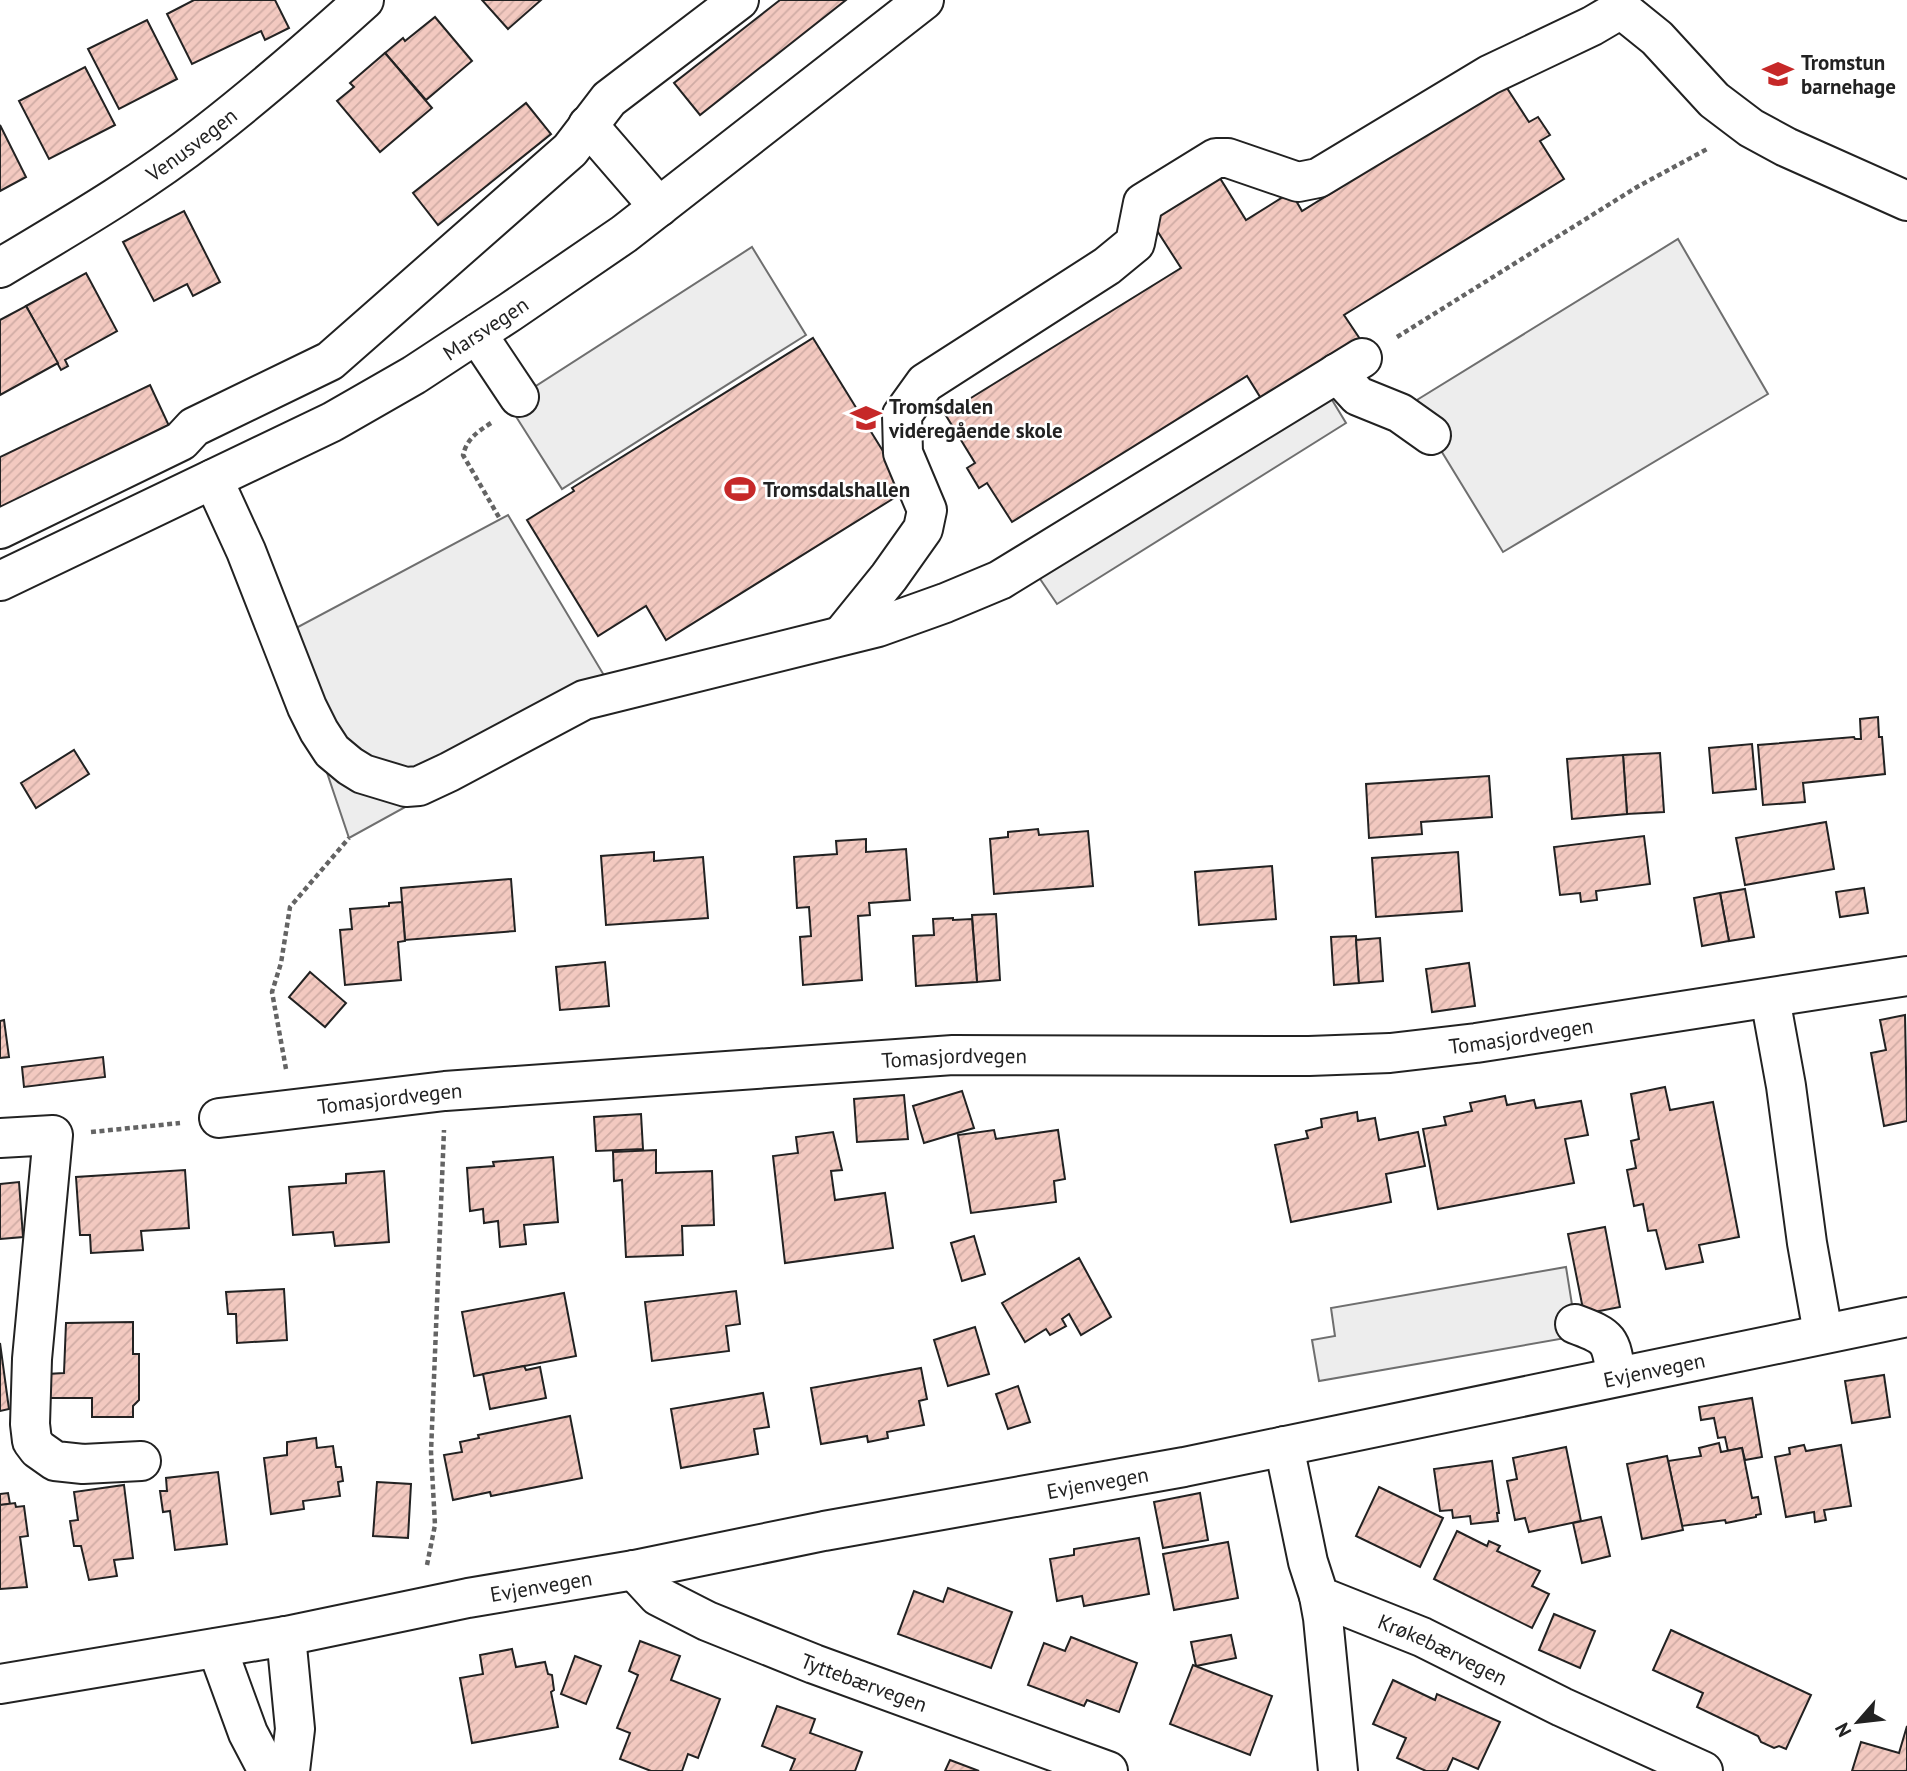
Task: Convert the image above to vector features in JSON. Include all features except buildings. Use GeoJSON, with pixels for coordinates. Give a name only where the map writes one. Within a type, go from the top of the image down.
{"type":"FeatureCollection","features":[{"type":"Feature","properties":{"kind":"street","name":"Venusvegen"},"geometry":{"type":"LineString","coordinates":[[0,268],[114,199],[196,142],[300,57],[364,0]]}},
{"type":"Feature","properties":{"kind":"street"},"geometry":{"type":"LineString","coordinates":[[0,529],[181,441],[194,427],[330,362],[570,150],[609,99],[739,0]]}},
{"type":"Feature","properties":{"kind":"street","name":"Marsvegen"},"geometry":{"type":"LineString","coordinates":[[0,581],[332,422],[414,375],[586,261],[924,0]]}},
{"type":"Feature","properties":{"kind":"street"},"geometry":{"type":"LineString","coordinates":[[842,635],[923,529],[927,510],[903,453],[902,415],[925,383],[1107,266],[1135,243],[1143,203],[1216,158],[1228,158],[1298,182],[1318,178],[1489,75],[1592,26],[1621,9],[1657,38],[1714,100],[1751,128],[1907,201]]}},
{"type":"Feature","properties":{"kind":"street"},"geometry":{"type":"LineString","coordinates":[[589,125],[659,207]]}},
{"type":"Feature","properties":{"kind":"street"},"geometry":{"type":"LineString","coordinates":[[477,334],[509,407]]}},
{"type":"Feature","properties":{"kind":"street"},"geometry":{"type":"LineString","coordinates":[[213,479],[246,551],[307,708],[319,731],[341,761],[363,774],[406,787],[419,786],[584,700],[901,620],[1009,575],[1350,366],[1358,396],[1400,413],[1432,435]]}},
{"type":"Feature","properties":{"kind":"street","name":"Tomasjordvegen"},"geometry":{"type":"LineString","coordinates":[[219,1118],[445,1091],[954,1055],[1308,1056],[1390,1053],[1488,1041],[1907,976]]}},
{"type":"Feature","properties":{"kind":"street"},"geometry":{"type":"LineString","coordinates":[[1770,998],[1786,1086],[1807,1243],[1824,1333]]}},
{"type":"Feature","properties":{"kind":"street"},"geometry":{"type":"LineString","coordinates":[[0,1139],[53,1135],[32,1359],[32,1441],[55,1461],[83,1464],[141,1461]]}},
{"type":"Feature","properties":{"kind":"street","name":"Evjenvegen"},"geometry":{"type":"LineString","coordinates":[[0,1684],[286,1636],[824,1531],[1184,1467],[1907,1317]]}},
{"type":"Feature","properties":{"kind":"street"},"geometry":{"type":"LineString","coordinates":[[1575,1324],[1600,1334],[1612,1348],[1616,1376]]}},
{"type":"Feature","properties":{"kind":"street"},"geometry":{"type":"LineString","coordinates":[[1284,1446],[1308,1562],[1323,1618],[1338,1771]]}},
{"type":"Feature","properties":{"kind":"street","name":"Tyttebærvegen"},"geometry":{"type":"LineString","coordinates":[[634,1570],[658,1596],[707,1621],[814,1664],[1108,1771]]}},
{"type":"Feature","properties":{"kind":"street","name":"Krøkebærvegen"},"geometry":{"type":"LineString","coordinates":[[1319,1596],[1422,1637],[1562,1707],[1703,1771]]}},
{"type":"Feature","properties":{"kind":"street"},"geometry":{"type":"LineString","coordinates":[[286,1636],[295,1729],[290,1771]]}},
{"type":"Feature","properties":{"kind":"street"},"geometry":{"type":"LineString","coordinates":[[216,1648],[248,1733],[268,1771]]}},
{"type":"Feature","properties":{"kind":"path"},"geometry":{"type":"LineString","coordinates":[[1350,366],[1637,187],[1751,128]]}},
{"type":"Feature","properties":{"kind":"path"},"geometry":{"type":"LineString","coordinates":[[500,519],[463,455],[466,444],[476,432],[509,407]]}},
{"type":"Feature","properties":{"kind":"path"},"geometry":{"type":"LineString","coordinates":[[292,1108],[272,992],[281,963],[290,907],[349,838]]}},
{"type":"Feature","properties":{"kind":"path"},"geometry":{"type":"LineString","coordinates":[[419,1609],[435,1525],[431,1452],[445,1091]]}},
{"type":"Feature","properties":{"kind":"path"},"geometry":{"type":"LineString","coordinates":[[53,1135],[219,1118]]}},
{"type":"Feature","properties":{"kind":"shaded area"},"geometry":{"type":"Polygon","coordinates":[[[1678,239],[1768,394],[1503,552],[1412,403],[1678,239]]]}},
{"type":"Feature","properties":{"kind":"shaded area"},"geometry":{"type":"Polygon","coordinates":[[[752,247],[806,335],[562,489],[508,404],[752,247]]]}},
{"type":"Feature","properties":{"kind":"shaded area"},"geometry":{"type":"Polygon","coordinates":[[[1323,385],[1346,423],[1057,604],[1032,567],[1323,385]]]}},
{"type":"Feature","properties":{"kind":"shaded area"},"geometry":{"type":"Polygon","coordinates":[[[508,515],[614,692],[349,838],[281,636],[508,515]]]}},
{"type":"Feature","properties":{"kind":"shaded area"},"geometry":{"type":"Polygon","coordinates":[[[1566,1267],[1577,1336],[1319,1381],[1312,1340],[1335,1336],[1331,1308],[1566,1267]]]}},
{"type":"Feature","properties":{"kind":"place","name":"Tromstun barnehage"},"geometry":{"type":"Point","coordinates":[1778,74]}},
{"type":"Feature","properties":{"kind":"place","name":"Tromsdalen videregående skole"},"geometry":{"type":"Point","coordinates":[866,418]}},
{"type":"Feature","properties":{"kind":"place","name":"Tromsdalshallen"},"geometry":{"type":"Point","coordinates":[740,489]}}]}
